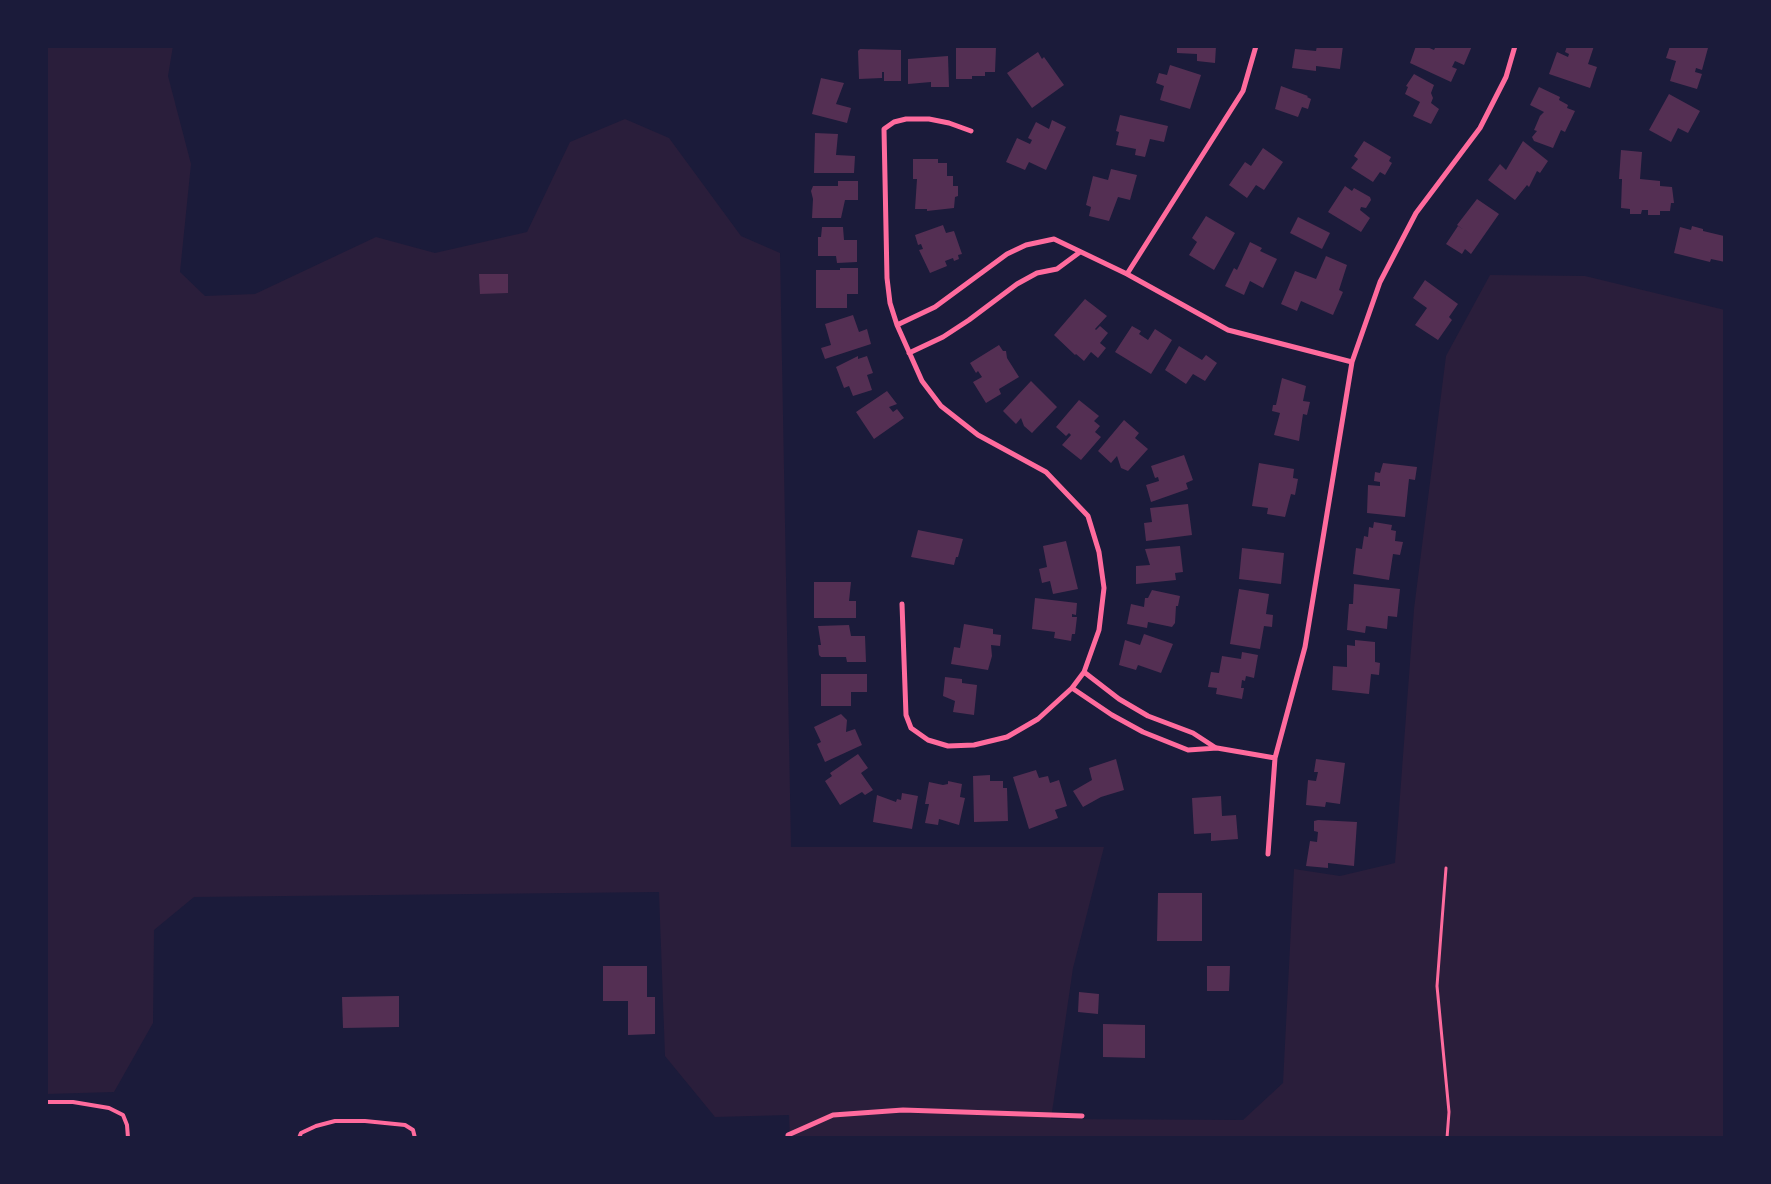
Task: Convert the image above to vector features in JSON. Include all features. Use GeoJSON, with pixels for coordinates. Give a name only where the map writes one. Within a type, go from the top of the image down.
{"type":"FeatureCollection","features":[{"type":"Feature","properties":{"kind":"street"},"geometry":{"type":"LineString","coordinates":[[1127,274],[1242,91],[1256,46]]}},
{"type":"Feature","properties":{"kind":"street"},"geometry":{"type":"LineString","coordinates":[[1268,854],[1275,758],[1305,647],[1352,362],[1380,282],[1416,213],[1480,128],[1506,76],[1515,46]]}},
{"type":"Feature","properties":{"kind":"street"},"geometry":{"type":"LineString","coordinates":[[902,604],[906,715],[911,728],[928,740],[948,746],[974,745],[1007,737],[1038,719],[1072,688],[1084,672],[1100,630],[1104,588],[1099,552],[1088,516],[1046,472],[978,435],[941,406],[922,381],[897,325],[890,303],[887,278],[884,129],[894,122],[906,119],[929,119],[949,123],[971,131]]}},
{"type":"Feature","properties":{"kind":"street"},"geometry":{"type":"LineString","coordinates":[[897,325],[936,307],[962,289],[992,263],[1026,245],[1054,239],[1127,274],[1228,330],[1352,362]]}},
{"type":"Feature","properties":{"kind":"street"},"geometry":{"type":"LineString","coordinates":[[909,353],[942,337],[969,320],[1017,284],[1037,273],[1056,269],[1080,252]]}},
{"type":"Feature","properties":{"kind":"street"},"geometry":{"type":"LineString","coordinates":[[1084,672],[1119,699],[1148,716],[1193,733],[1217,748]]}},
{"type":"Feature","properties":{"kind":"street"},"geometry":{"type":"LineString","coordinates":[[1072,688],[1112,715],[1143,732],[1188,750],[1217,748],[1275,758]]}},
{"type":"Feature","properties":{"kind":"street"},"geometry":{"type":"LineString","coordinates":[[788,1136],[832,1115],[903,1110],[1082,1116]]}},
{"type":"Feature","properties":{"kind":"lane"},"geometry":{"type":"LineString","coordinates":[[46,1102],[72,1102],[109,1108],[123,1114],[127,1125],[128,1138]]}},
{"type":"Feature","properties":{"kind":"lane"},"geometry":{"type":"LineString","coordinates":[[299,1138],[301,1133],[316,1126],[335,1121],[365,1121],[405,1125],[413,1130],[415,1138]]}},
{"type":"Feature","properties":{"kind":"path"},"geometry":{"type":"LineString","coordinates":[[1446,868],[1437,986],[1449,1112],[1447,1138]]}},
{"type":"Feature","properties":{"kind":"shaded area"},"geometry":{"type":"Polygon","coordinates":[[[46,46],[173,46],[168,76],[191,164],[180,272],[205,296],[255,294],[376,237],[435,253],[527,232],[570,142],[625,119],[669,138],[741,236],[780,253],[791,847],[1104,847],[1073,968],[1051,1119],[1243,1120],[1283,1083],[1294,869],[1340,876],[1395,863],[1414,609],[1446,356],[1490,275],[1585,276],[1725,310],[1725,1138],[790,1138],[789,1115],[715,1117],[665,1056],[659,892],[194,897],[154,930],[153,1023],[114,1092],[46,1094],[46,46]]]}},
{"type":"Feature","properties":{"kind":"building"},"geometry":{"type":"Polygon","coordinates":[[[1177,46],[1216,46],[1215,63],[1197,61],[1197,54],[1177,53],[1177,46]]]}},
{"type":"Feature","properties":{"kind":"building"},"geometry":{"type":"Polygon","coordinates":[[[1317,46],[1343,46],[1340,69],[1316,66],[1316,71],[1292,68],[1295,49],[1316,51],[1317,46]]]}},
{"type":"Feature","properties":{"kind":"building"},"geometry":{"type":"Polygon","coordinates":[[[1416,46],[1425,46],[1434,50],[1436,46],[1472,46],[1464,65],[1455,61],[1452,67],[1457,69],[1451,82],[1410,63],[1416,46]]]}},
{"type":"Feature","properties":{"kind":"building"},"geometry":{"type":"Polygon","coordinates":[[[1567,46],[1594,46],[1588,64],[1597,67],[1590,88],[1549,74],[1557,52],[1568,57],[1569,54],[1565,52],[1567,46]]]}},
{"type":"Feature","properties":{"kind":"building"},"geometry":{"type":"Polygon","coordinates":[[[1670,46],[1708,48],[1702,70],[1696,68],[1695,72],[1702,74],[1697,89],[1670,81],[1676,61],[1666,58],[1670,46]]]}},
{"type":"Feature","properties":{"kind":"building"},"geometry":{"type":"Polygon","coordinates":[[[956,47],[996,47],[995,72],[985,72],[985,76],[972,76],[972,79],[956,79],[956,47]]]}},
{"type":"Feature","properties":{"kind":"building"},"geometry":{"type":"Polygon","coordinates":[[[860,49],[901,50],[901,81],[884,81],[884,72],[882,72],[882,78],[859,79],[858,51],[860,49]]]}},
{"type":"Feature","properties":{"kind":"building"},"geometry":{"type":"Polygon","coordinates":[[[1038,52],[1042,59],[1044,57],[1064,85],[1032,108],[1007,73],[1038,52]]]}},
{"type":"Feature","properties":{"kind":"building"},"geometry":{"type":"Polygon","coordinates":[[[948,56],[949,87],[931,87],[931,82],[908,84],[908,59],[948,56]]]}},
{"type":"Feature","properties":{"kind":"building"},"geometry":{"type":"Polygon","coordinates":[[[1170,65],[1201,75],[1190,109],[1160,100],[1164,86],[1156,83],[1159,73],[1167,75],[1170,65]]]}},
{"type":"Feature","properties":{"kind":"building"},"geometry":{"type":"Polygon","coordinates":[[[1414,74],[1434,85],[1431,93],[1433,98],[1431,103],[1439,109],[1431,124],[1413,116],[1420,102],[1405,94],[1408,87],[1406,86],[1414,74]]]}},
{"type":"Feature","properties":{"kind":"building"},"geometry":{"type":"Polygon","coordinates":[[[821,78],[844,83],[836,104],[851,108],[847,123],[812,114],[821,78]]]}},
{"type":"Feature","properties":{"kind":"building"},"geometry":{"type":"Polygon","coordinates":[[[1281,86],[1308,96],[1311,99],[1308,109],[1302,107],[1298,117],[1275,109],[1281,86]]]}},
{"type":"Feature","properties":{"kind":"building"},"geometry":{"type":"Polygon","coordinates":[[[1539,87],[1560,97],[1559,100],[1568,105],[1567,108],[1575,111],[1565,132],[1561,130],[1553,148],[1534,141],[1532,137],[1537,131],[1534,130],[1540,116],[1544,112],[1530,105],[1539,87]]]}},
{"type":"Feature","properties":{"kind":"building"},"geometry":{"type":"Polygon","coordinates":[[[1669,94],[1700,111],[1688,133],[1678,128],[1671,142],[1649,130],[1669,94]]]}},
{"type":"Feature","properties":{"kind":"building"},"geometry":{"type":"Polygon","coordinates":[[[1120,115],[1168,126],[1164,142],[1150,139],[1145,157],[1135,155],[1136,149],[1116,145],[1119,132],[1116,131],[1120,115]]]}},
{"type":"Feature","properties":{"kind":"building"},"geometry":{"type":"Polygon","coordinates":[[[1052,120],[1066,127],[1046,170],[1029,162],[1025,170],[1006,162],[1017,138],[1030,144],[1032,140],[1028,138],[1036,122],[1049,129],[1052,120]]]}},
{"type":"Feature","properties":{"kind":"building"},"geometry":{"type":"Polygon","coordinates":[[[815,133],[838,134],[836,155],[855,156],[854,173],[814,173],[815,133]]]}},
{"type":"Feature","properties":{"kind":"building"},"geometry":{"type":"Polygon","coordinates":[[[1364,141],[1391,157],[1389,161],[1392,163],[1385,175],[1380,172],[1373,182],[1351,168],[1358,159],[1354,156],[1364,141]]]}},
{"type":"Feature","properties":{"kind":"building"},"geometry":{"type":"Polygon","coordinates":[[[1523,141],[1548,161],[1540,173],[1537,171],[1529,187],[1527,185],[1515,200],[1488,180],[1500,164],[1506,170],[1523,141]]]}},
{"type":"Feature","properties":{"kind":"building"},"geometry":{"type":"Polygon","coordinates":[[[1263,148],[1283,162],[1264,190],[1256,185],[1247,198],[1229,185],[1245,162],[1251,166],[1263,148]]]}},
{"type":"Feature","properties":{"kind":"building"},"geometry":{"type":"Polygon","coordinates":[[[1621,150],[1642,152],[1640,179],[1660,181],[1660,186],[1672,187],[1674,203],[1671,203],[1670,211],[1660,211],[1660,215],[1648,215],[1648,210],[1642,210],[1641,214],[1630,214],[1630,209],[1621,208],[1622,179],[1619,179],[1621,150]]]}},
{"type":"Feature","properties":{"kind":"building"},"geometry":{"type":"Polygon","coordinates":[[[913,159],[938,159],[938,163],[947,163],[947,176],[953,176],[953,186],[958,186],[958,196],[955,197],[954,208],[927,211],[927,209],[915,209],[917,179],[913,179],[913,159]]]}},
{"type":"Feature","properties":{"kind":"building"},"geometry":{"type":"Polygon","coordinates":[[[1111,169],[1137,175],[1130,200],[1118,197],[1109,221],[1089,216],[1091,207],[1086,205],[1093,176],[1108,180],[1111,169]]]}},
{"type":"Feature","properties":{"kind":"building"},"geometry":{"type":"Polygon","coordinates":[[[838,181],[858,181],[858,200],[845,200],[841,218],[812,218],[813,199],[811,191],[813,186],[838,186],[838,181]]]}},
{"type":"Feature","properties":{"kind":"building"},"geometry":{"type":"Polygon","coordinates":[[[1345,186],[1352,191],[1354,188],[1370,197],[1371,200],[1366,208],[1361,207],[1360,210],[1370,218],[1361,232],[1328,212],[1345,186]]]}},
{"type":"Feature","properties":{"kind":"building"},"geometry":{"type":"Polygon","coordinates":[[[1477,199],[1499,214],[1471,254],[1465,249],[1462,254],[1446,244],[1458,226],[1464,230],[1457,225],[1477,199]]]}},
{"type":"Feature","properties":{"kind":"building"},"geometry":{"type":"Polygon","coordinates":[[[1206,216],[1235,233],[1214,270],[1189,255],[1197,242],[1192,238],[1206,216]]]}},
{"type":"Feature","properties":{"kind":"building"},"geometry":{"type":"Polygon","coordinates":[[[1298,217],[1330,233],[1322,249],[1290,233],[1298,217]]]}},
{"type":"Feature","properties":{"kind":"building"},"geometry":{"type":"Polygon","coordinates":[[[943,225],[946,233],[954,231],[962,254],[958,255],[959,259],[954,261],[953,258],[945,261],[947,266],[930,273],[919,250],[923,249],[921,244],[918,245],[915,235],[943,225]]]}},
{"type":"Feature","properties":{"kind":"building"},"geometry":{"type":"Polygon","coordinates":[[[1692,226],[1724,236],[1725,262],[1711,259],[1710,262],[1674,253],[1680,227],[1691,230],[1692,226]]]}},
{"type":"Feature","properties":{"kind":"building"},"geometry":{"type":"Polygon","coordinates":[[[822,227],[843,227],[844,240],[857,240],[857,262],[837,263],[836,256],[818,256],[818,237],[821,237],[822,227]]]}},
{"type":"Feature","properties":{"kind":"building"},"geometry":{"type":"Polygon","coordinates":[[[1250,242],[1262,248],[1260,251],[1277,259],[1263,288],[1250,281],[1244,295],[1225,286],[1234,268],[1237,270],[1250,242]]]}},
{"type":"Feature","properties":{"kind":"building"},"geometry":{"type":"Polygon","coordinates":[[[1326,256],[1347,265],[1339,290],[1343,292],[1333,315],[1301,301],[1297,311],[1281,304],[1295,271],[1316,279],[1326,256]]]}},
{"type":"Feature","properties":{"kind":"building"},"geometry":{"type":"Polygon","coordinates":[[[840,268],[858,268],[858,294],[847,294],[847,308],[816,308],[816,270],[840,270],[840,268]]]}},
{"type":"Feature","properties":{"kind":"building"},"geometry":{"type":"Polygon","coordinates":[[[479,274],[508,274],[508,293],[480,294],[479,274]]]}},
{"type":"Feature","properties":{"kind":"building"},"geometry":{"type":"Polygon","coordinates":[[[1425,280],[1458,304],[1449,317],[1452,320],[1438,340],[1415,325],[1427,308],[1413,298],[1425,280]]]}},
{"type":"Feature","properties":{"kind":"building"},"geometry":{"type":"Polygon","coordinates":[[[1085,299],[1107,316],[1095,329],[1100,326],[1108,333],[1100,343],[1106,348],[1098,358],[1091,352],[1084,361],[1054,335],[1085,299]]]}},
{"type":"Feature","properties":{"kind":"building"},"geometry":{"type":"Polygon","coordinates":[[[853,315],[859,332],[867,329],[871,344],[825,359],[821,348],[831,345],[825,324],[853,315]]]}},
{"type":"Feature","properties":{"kind":"building"},"geometry":{"type":"Polygon","coordinates":[[[1132,326],[1141,331],[1139,334],[1148,340],[1155,329],[1172,340],[1151,374],[1115,352],[1132,326]]]}},
{"type":"Feature","properties":{"kind":"building"},"geometry":{"type":"Polygon","coordinates":[[[999,345],[1003,351],[1006,351],[1007,358],[1019,377],[999,389],[1001,394],[986,403],[973,382],[982,377],[978,371],[976,373],[970,363],[999,345]]]}},
{"type":"Feature","properties":{"kind":"building"},"geometry":{"type":"Polygon","coordinates":[[[1179,346],[1202,360],[1206,355],[1217,363],[1205,381],[1193,374],[1186,384],[1165,370],[1179,346]]]}},
{"type":"Feature","properties":{"kind":"building"},"geometry":{"type":"Polygon","coordinates":[[[858,356],[858,359],[867,356],[873,373],[867,375],[872,390],[853,396],[849,386],[844,388],[836,367],[858,356]]]}},
{"type":"Feature","properties":{"kind":"building"},"geometry":{"type":"Polygon","coordinates":[[[1282,378],[1306,386],[1303,401],[1310,402],[1307,415],[1303,414],[1299,441],[1274,435],[1280,413],[1272,411],[1273,405],[1276,405],[1282,378]]]}},
{"type":"Feature","properties":{"kind":"building"},"geometry":{"type":"Polygon","coordinates":[[[1031,381],[1057,407],[1032,433],[1024,426],[1021,418],[1016,424],[1003,411],[1031,381]]]}},
{"type":"Feature","properties":{"kind":"building"},"geometry":{"type":"Polygon","coordinates":[[[887,391],[897,404],[889,407],[893,412],[897,409],[904,418],[874,439],[856,412],[887,391]]]}},
{"type":"Feature","properties":{"kind":"building"},"geometry":{"type":"Polygon","coordinates":[[[1079,400],[1099,416],[1094,421],[1100,426],[1095,432],[1101,437],[1081,460],[1062,445],[1071,435],[1069,433],[1066,436],[1056,427],[1079,400]]]}},
{"type":"Feature","properties":{"kind":"building"},"geometry":{"type":"Polygon","coordinates":[[[1124,420],[1139,433],[1135,438],[1148,449],[1128,471],[1121,468],[1117,456],[1111,463],[1098,451],[1124,420]]]}},
{"type":"Feature","properties":{"kind":"building"},"geometry":{"type":"Polygon","coordinates":[[[1184,455],[1193,480],[1186,483],[1188,489],[1151,502],[1146,485],[1159,481],[1158,477],[1155,478],[1151,466],[1184,455]]]}},
{"type":"Feature","properties":{"kind":"building"},"geometry":{"type":"Polygon","coordinates":[[[1259,463],[1294,469],[1293,478],[1298,479],[1295,495],[1291,494],[1285,517],[1267,514],[1268,508],[1252,506],[1259,463]]]}},
{"type":"Feature","properties":{"kind":"building"},"geometry":{"type":"Polygon","coordinates":[[[1383,463],[1417,467],[1415,480],[1409,479],[1405,517],[1367,513],[1368,485],[1380,486],[1380,482],[1374,481],[1375,472],[1380,473],[1383,463]]]}},
{"type":"Feature","properties":{"kind":"building"},"geometry":{"type":"Polygon","coordinates":[[[1188,504],[1192,535],[1146,541],[1144,523],[1152,522],[1150,508],[1188,504]]]}},
{"type":"Feature","properties":{"kind":"building"},"geometry":{"type":"Polygon","coordinates":[[[1374,522],[1392,525],[1391,530],[1396,531],[1395,541],[1403,542],[1400,555],[1393,554],[1389,580],[1353,574],[1356,548],[1362,549],[1364,536],[1368,537],[1369,527],[1373,528],[1374,522]]]}},
{"type":"Feature","properties":{"kind":"building"},"geometry":{"type":"Polygon","coordinates":[[[918,530],[963,539],[954,565],[911,557],[918,530]]]}},
{"type":"Feature","properties":{"kind":"building"},"geometry":{"type":"Polygon","coordinates":[[[1066,541],[1078,589],[1053,594],[1050,581],[1042,583],[1039,569],[1047,567],[1043,546],[1066,541]]]}},
{"type":"Feature","properties":{"kind":"building"},"geometry":{"type":"Polygon","coordinates":[[[1180,546],[1183,572],[1175,573],[1176,580],[1136,584],[1136,566],[1150,565],[1145,549],[1180,546]]]}},
{"type":"Feature","properties":{"kind":"building"},"geometry":{"type":"Polygon","coordinates":[[[1242,548],[1284,553],[1281,584],[1239,579],[1242,548]]]}},
{"type":"Feature","properties":{"kind":"building"},"geometry":{"type":"Polygon","coordinates":[[[814,582],[851,582],[849,601],[856,601],[856,618],[814,618],[814,582]]]}},
{"type":"Feature","properties":{"kind":"building"},"geometry":{"type":"Polygon","coordinates":[[[1354,584],[1400,589],[1397,617],[1388,616],[1387,629],[1366,626],[1365,633],[1347,630],[1349,604],[1353,604],[1354,584]]]}},
{"type":"Feature","properties":{"kind":"building"},"geometry":{"type":"Polygon","coordinates":[[[1239,589],[1269,594],[1266,614],[1273,615],[1272,627],[1264,626],[1260,649],[1230,644],[1239,589]]]}},
{"type":"Feature","properties":{"kind":"building"},"geometry":{"type":"Polygon","coordinates":[[[1152,590],[1180,596],[1178,606],[1176,606],[1175,623],[1172,627],[1148,622],[1147,628],[1127,624],[1131,604],[1144,607],[1145,598],[1148,598],[1152,590]]]}},
{"type":"Feature","properties":{"kind":"building"},"geometry":{"type":"Polygon","coordinates":[[[1035,598],[1077,603],[1076,615],[1072,614],[1072,617],[1077,617],[1075,634],[1072,634],[1071,641],[1054,638],[1055,632],[1032,629],[1035,598]]]}},
{"type":"Feature","properties":{"kind":"building"},"geometry":{"type":"Polygon","coordinates":[[[964,624],[993,629],[993,634],[1001,635],[1000,646],[991,645],[992,656],[988,670],[951,664],[954,647],[960,648],[964,624]]]}},
{"type":"Feature","properties":{"kind":"building"},"geometry":{"type":"Polygon","coordinates":[[[849,625],[851,636],[865,636],[866,662],[847,662],[846,657],[821,657],[818,645],[821,645],[818,626],[849,625]]]}},
{"type":"Feature","properties":{"kind":"building"},"geometry":{"type":"Polygon","coordinates":[[[1144,634],[1173,644],[1161,673],[1138,665],[1136,670],[1119,665],[1125,640],[1140,645],[1144,634]]]}},
{"type":"Feature","properties":{"kind":"building"},"geometry":{"type":"Polygon","coordinates":[[[1355,640],[1375,642],[1375,662],[1380,663],[1379,675],[1371,674],[1369,694],[1332,690],[1333,666],[1347,667],[1347,645],[1355,646],[1355,640]]]}},
{"type":"Feature","properties":{"kind":"building"},"geometry":{"type":"Polygon","coordinates":[[[1242,652],[1258,655],[1254,678],[1246,676],[1245,681],[1242,680],[1241,688],[1244,688],[1242,699],[1216,694],[1217,688],[1208,687],[1211,672],[1219,673],[1222,656],[1241,659],[1242,652]]]}},
{"type":"Feature","properties":{"kind":"building"},"geometry":{"type":"Polygon","coordinates":[[[821,674],[867,674],[867,692],[851,692],[851,706],[821,706],[821,674]]]}},
{"type":"Feature","properties":{"kind":"building"},"geometry":{"type":"Polygon","coordinates":[[[945,677],[962,679],[962,683],[977,685],[974,715],[953,712],[955,701],[943,696],[945,677]]]}},
{"type":"Feature","properties":{"kind":"building"},"geometry":{"type":"Polygon","coordinates":[[[841,714],[847,720],[846,732],[855,729],[862,745],[825,762],[817,744],[821,742],[814,727],[841,714]]]}},
{"type":"Feature","properties":{"kind":"building"},"geometry":{"type":"Polygon","coordinates":[[[858,754],[868,768],[861,773],[873,790],[865,795],[862,792],[840,805],[825,781],[832,776],[830,773],[858,754]]]}},
{"type":"Feature","properties":{"kind":"building"},"geometry":{"type":"Polygon","coordinates":[[[1116,759],[1124,790],[1101,797],[1083,807],[1073,791],[1092,780],[1089,768],[1116,759]]]}},
{"type":"Feature","properties":{"kind":"building"},"geometry":{"type":"Polygon","coordinates":[[[1316,759],[1345,763],[1340,804],[1326,802],[1325,807],[1306,805],[1308,780],[1316,781],[1318,772],[1314,772],[1316,759]]]}},
{"type":"Feature","properties":{"kind":"building"},"geometry":{"type":"Polygon","coordinates":[[[1036,770],[1039,778],[1048,776],[1050,783],[1059,780],[1067,806],[1055,810],[1058,818],[1029,829],[1013,777],[1036,770]]]}},
{"type":"Feature","properties":{"kind":"building"},"geometry":{"type":"Polygon","coordinates":[[[990,775],[990,781],[1003,781],[1003,788],[1007,788],[1008,821],[974,822],[973,776],[990,775]]]}},
{"type":"Feature","properties":{"kind":"building"},"geometry":{"type":"Polygon","coordinates":[[[948,781],[962,784],[960,797],[965,798],[959,825],[939,819],[938,825],[925,823],[929,804],[925,804],[929,782],[943,785],[948,784],[948,781]]]}},
{"type":"Feature","properties":{"kind":"building"},"geometry":{"type":"Polygon","coordinates":[[[902,793],[918,796],[912,829],[873,822],[877,795],[896,802],[897,799],[901,800],[902,793]]]}},
{"type":"Feature","properties":{"kind":"building"},"geometry":{"type":"Polygon","coordinates":[[[1221,796],[1222,816],[1236,815],[1238,839],[1211,841],[1211,833],[1194,834],[1192,798],[1221,796]]]}},
{"type":"Feature","properties":{"kind":"building"},"geometry":{"type":"Polygon","coordinates":[[[1314,821],[1357,822],[1354,866],[1328,863],[1328,868],[1306,866],[1310,841],[1317,842],[1318,832],[1314,831],[1314,821]]]}},
{"type":"Feature","properties":{"kind":"building"},"geometry":{"type":"Polygon","coordinates":[[[1158,893],[1202,893],[1202,941],[1157,941],[1158,893]]]}},
{"type":"Feature","properties":{"kind":"building"},"geometry":{"type":"Polygon","coordinates":[[[603,966],[647,966],[647,997],[655,997],[655,1034],[628,1035],[628,1001],[603,1001],[603,966]]]}},
{"type":"Feature","properties":{"kind":"building"},"geometry":{"type":"Polygon","coordinates":[[[1207,966],[1230,966],[1229,991],[1207,991],[1207,966]]]}},
{"type":"Feature","properties":{"kind":"building"},"geometry":{"type":"Polygon","coordinates":[[[1079,992],[1099,994],[1098,1014],[1078,1012],[1079,992]]]}},
{"type":"Feature","properties":{"kind":"building"},"geometry":{"type":"Polygon","coordinates":[[[399,996],[399,1027],[343,1028],[342,997],[399,996]]]}},
{"type":"Feature","properties":{"kind":"building"},"geometry":{"type":"Polygon","coordinates":[[[1103,1024],[1145,1025],[1145,1058],[1103,1057],[1103,1024]]]}}]}
